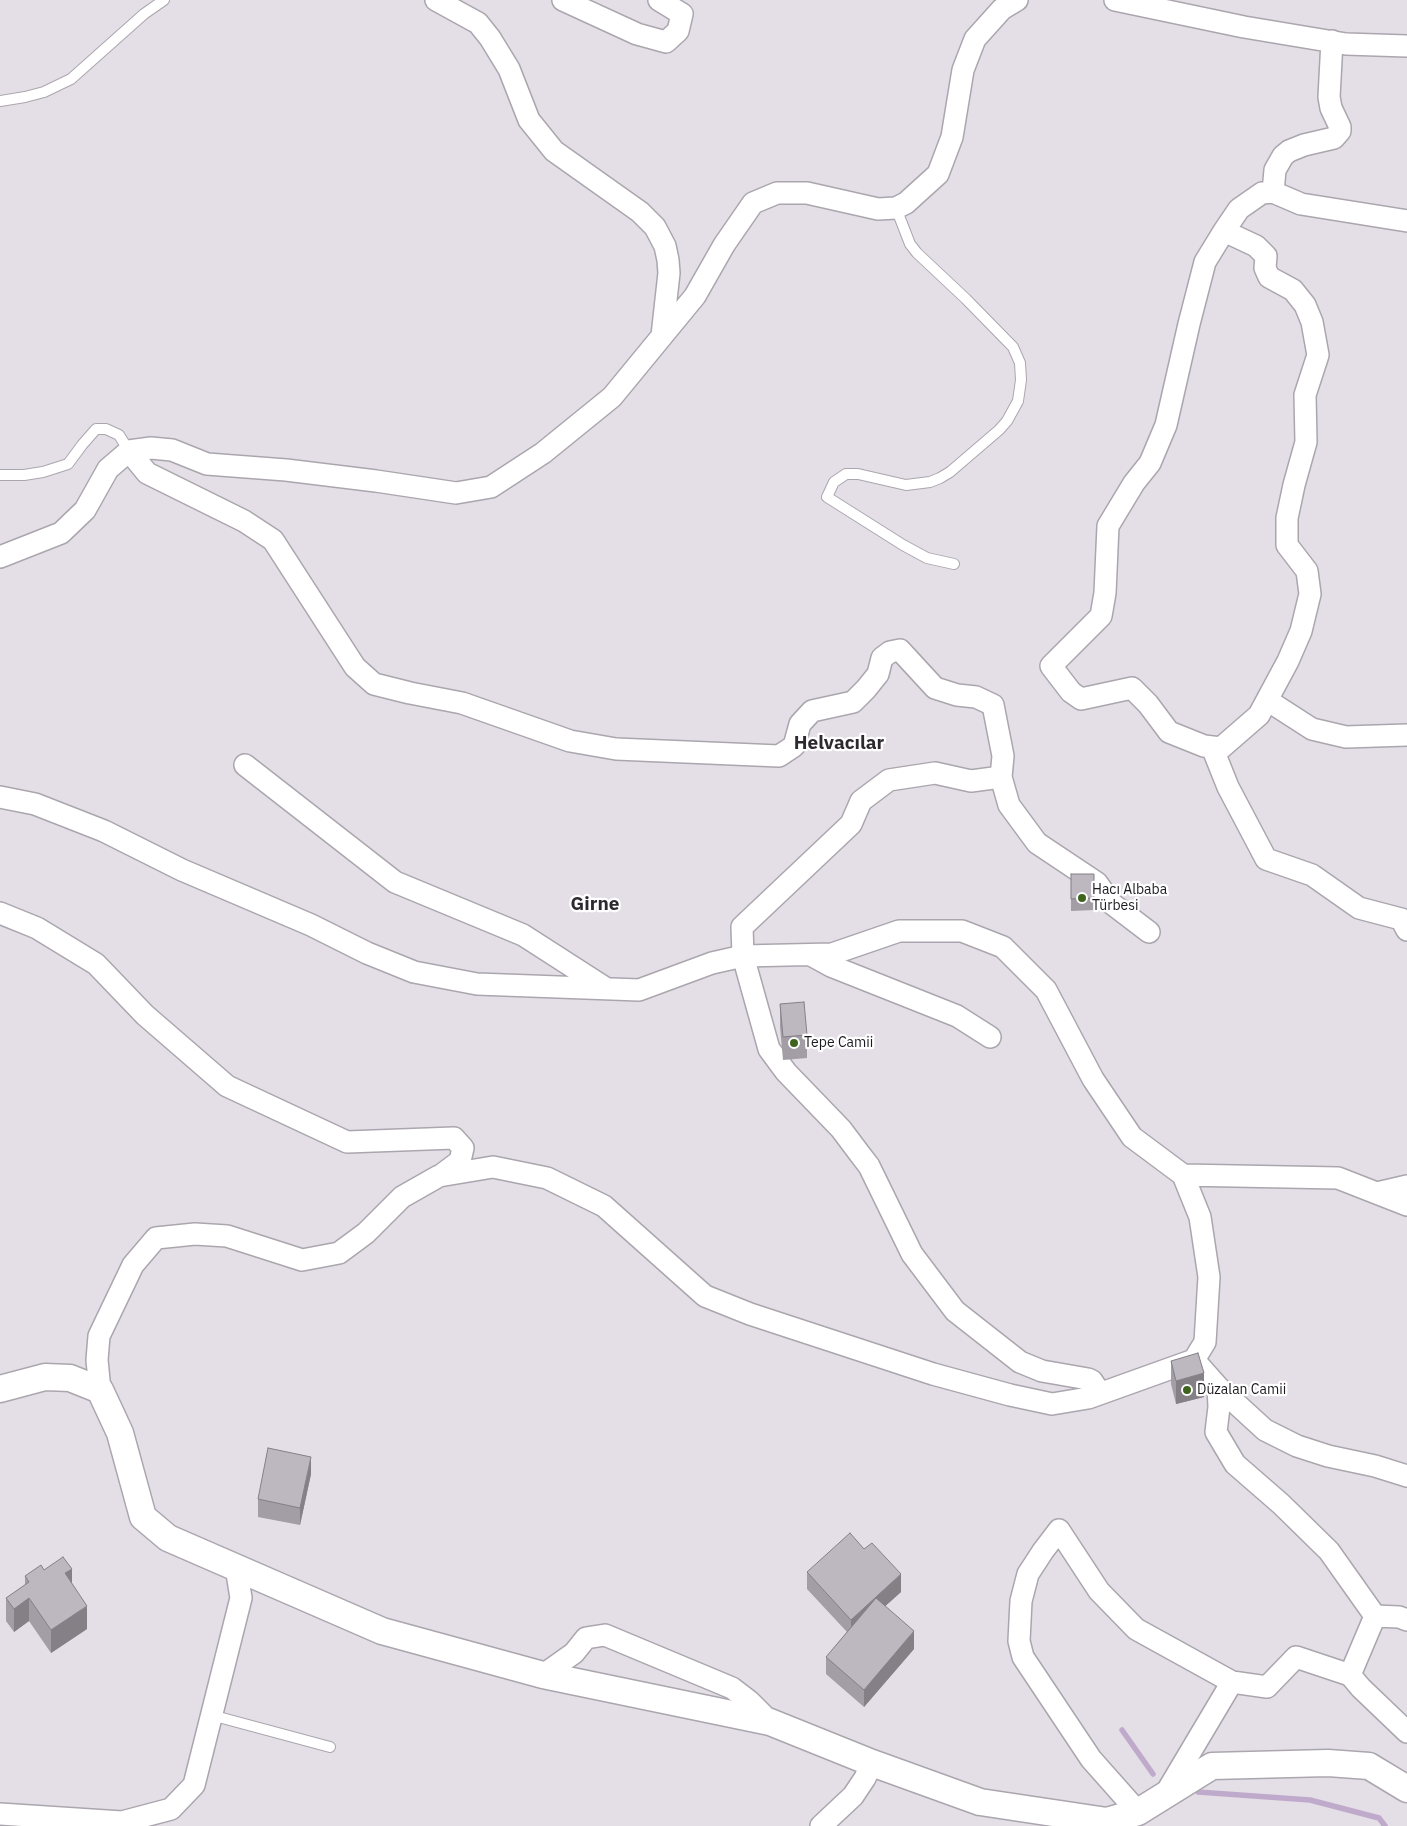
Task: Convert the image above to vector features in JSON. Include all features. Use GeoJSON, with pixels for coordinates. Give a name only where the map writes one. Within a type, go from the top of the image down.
{"type":"FeatureCollection","features":[{"type":"Feature","properties":{"kind":"street"},"geometry":{"type":"LineString","coordinates":[[436,0],[478,23],[490,38],[509,69],[529,120],[554,151],[640,212],[655,227],[663,241],[668,260],[669,274],[662,336]]}},
{"type":"Feature","properties":{"kind":"street"},"geometry":{"type":"LineString","coordinates":[[563,0],[637,34],[666,42],[678,31],[682,14],[659,0]]}},
{"type":"Feature","properties":{"kind":"street"},"geometry":{"type":"LineString","coordinates":[[0,557],[60,533],[85,510],[108,469],[129,451],[151,448],[172,450],[207,464],[286,470],[456,493],[491,487],[543,453],[612,398],[695,296],[724,245],[753,203],[777,193],[807,193],[878,209],[896,208],[906,203],[938,174],[952,137],[963,70],[975,39],[1002,9],[1017,0]]}},
{"type":"Feature","properties":{"kind":"street"},"geometry":{"type":"LineString","coordinates":[[1115,0],[1244,27],[1332,42],[1407,46]]}},
{"type":"Feature","properties":{"kind":"street"},"geometry":{"type":"LineString","coordinates":[[1273,192],[1274,170],[1283,156],[1304,145],[1334,138],[1340,131],[1329,97],[1332,42]]}},
{"type":"Feature","properties":{"kind":"street"},"geometry":{"type":"LineString","coordinates":[[1224,231],[1256,246],[1266,256],[1265,268],[1269,277],[1293,290],[1306,305],[1312,322],[1318,355],[1305,394],[1306,442],[1287,518],[1287,545],[1307,571],[1310,594],[1301,631],[1288,661],[1259,715],[1221,748],[1204,746],[1169,732],[1148,704],[1132,688],[1081,699],[1071,692],[1051,666],[1101,616],[1105,593],[1108,526],[1134,483],[1150,463],[1166,425],[1205,262],[1224,231],[1239,209],[1262,193],[1273,192],[1301,204],[1407,221]]}},
{"type":"Feature","properties":{"kind":"street"},"geometry":{"type":"LineString","coordinates":[[129,451],[147,474],[244,521],[273,540],[355,667],[374,684],[462,703],[570,742],[616,749],[779,756],[794,746],[800,724],[812,711],[853,702],[878,674],[882,658],[890,652],[900,650],[934,688],[957,695],[976,697],[993,705],[1004,756],[1002,778],[1009,805],[1036,843],[1097,883],[1111,903],[1149,932]]}},
{"type":"Feature","properties":{"kind":"street"},"geometry":{"type":"LineString","coordinates":[[1267,700],[1312,729],[1346,737],[1407,735]]}},
{"type":"Feature","properties":{"kind":"street"},"geometry":{"type":"LineString","coordinates":[[1212,747],[1228,787],[1266,859],[1312,875],[1359,908],[1401,919],[1407,930]]}},
{"type":"Feature","properties":{"kind":"street"},"geometry":{"type":"LineString","coordinates":[[245,765],[395,882],[523,935],[607,989]]}},
{"type":"Feature","properties":{"kind":"street"},"geometry":{"type":"LineString","coordinates":[[1002,778],[971,781],[935,773],[889,780],[861,802],[851,824],[742,927],[743,956],[769,1049],[786,1072],[841,1129],[860,1153],[869,1166],[912,1254],[955,1311],[1020,1362],[1042,1371],[1088,1379],[1092,1381],[1100,1393]]}},
{"type":"Feature","properties":{"kind":"street"},"geometry":{"type":"LineString","coordinates":[[0,797],[35,804],[104,831],[182,870],[311,925],[367,953],[414,972],[478,984],[639,990],[712,963],[743,956],[832,954],[899,932],[962,931],[1002,947],[1046,990],[1092,1079],[1132,1137],[1183,1175],[1200,1217],[1208,1277],[1206,1342],[1194,1360],[1088,1398],[1052,1404],[1010,1395],[934,1374],[750,1314],[706,1296],[604,1206],[547,1178],[493,1167],[440,1176]]}},
{"type":"Feature","properties":{"kind":"street"},"geometry":{"type":"LineString","coordinates":[[0,913],[37,928],[96,964],[144,1015],[227,1086],[348,1142],[454,1138],[463,1148],[460,1161],[440,1176],[402,1197],[366,1233],[340,1253],[302,1260],[227,1236],[195,1234],[156,1238],[133,1265],[99,1336],[97,1360],[100,1390],[120,1433],[143,1517],[168,1538],[382,1631],[542,1675],[770,1722],[872,1763],[980,1802],[1107,1821],[1138,1812],[1212,1766],[1328,1763],[1369,1766],[1407,1789]]}},
{"type":"Feature","properties":{"kind":"street"},"geometry":{"type":"LineString","coordinates":[[810,954],[831,966],[956,1016],[990,1038]]}},
{"type":"Feature","properties":{"kind":"street"},"geometry":{"type":"LineString","coordinates":[[1183,1175],[1338,1178],[1377,1193],[1406,1189]]}},
{"type":"Feature","properties":{"kind":"street"},"geometry":{"type":"LineString","coordinates":[[1194,1360],[1218,1386],[1265,1430],[1297,1446],[1407,1476]]}},
{"type":"Feature","properties":{"kind":"street"},"geometry":{"type":"LineString","coordinates":[[0,1389],[46,1377],[70,1378],[100,1390]]}},
{"type":"Feature","properties":{"kind":"street"},"geometry":{"type":"LineString","coordinates":[[1218,1386],[1219,1407],[1216,1432],[1235,1464],[1281,1504],[1328,1551],[1375,1616]]}},
{"type":"Feature","properties":{"kind":"street"},"geometry":{"type":"LineString","coordinates":[[1138,1812],[1091,1759],[1024,1656],[1019,1641],[1021,1601],[1028,1574],[1060,1530],[1099,1591],[1136,1629],[1232,1682],[1268,1687],[1296,1657],[1350,1675],[1407,1732]]}},
{"type":"Feature","properties":{"kind":"street"},"geometry":{"type":"LineString","coordinates":[[0,1814],[122,1822],[171,1809],[194,1786],[241,1598],[236,1567]]}},
{"type":"Feature","properties":{"kind":"street"},"geometry":{"type":"LineString","coordinates":[[1375,1616],[1399,1617],[1407,1620]]}},
{"type":"Feature","properties":{"kind":"street"},"geometry":{"type":"LineString","coordinates":[[1350,1675],[1375,1616]]}},
{"type":"Feature","properties":{"kind":"street"},"geometry":{"type":"LineString","coordinates":[[542,1675],[574,1653],[586,1638],[605,1635],[732,1688],[749,1701],[770,1722]]}},
{"type":"Feature","properties":{"kind":"street"},"geometry":{"type":"LineString","coordinates":[[1166,1794],[1232,1682]]}},
{"type":"Feature","properties":{"kind":"street"},"geometry":{"type":"LineString","coordinates":[[821,1826],[853,1796],[872,1763]]}},
{"type":"Feature","properties":{"kind":"lane"},"geometry":{"type":"LineString","coordinates":[[0,101],[44,92],[71,79],[144,14],[164,0]]}},
{"type":"Feature","properties":{"kind":"lane"},"geometry":{"type":"LineString","coordinates":[[896,208],[910,244],[916,253],[966,298],[1013,347],[1020,363],[1021,380],[1018,401],[1008,421],[999,430],[950,472],[940,478],[930,482],[906,485],[858,474],[846,474],[834,482],[827,497],[927,558],[954,564]]}},
{"type":"Feature","properties":{"kind":"lane"},"geometry":{"type":"LineString","coordinates":[[0,475],[24,475],[43,472],[68,464],[96,429],[106,429],[119,435],[129,451]]}},
{"type":"Feature","properties":{"kind":"lane"},"geometry":{"type":"LineString","coordinates":[[211,1715],[330,1747]]}},
{"type":"Feature","properties":{"kind":"building"},"geometry":{"type":"Polygon","coordinates":[[[1071,874],[1094,874],[1094,898],[1071,899],[1071,874]]]}},
{"type":"Feature","properties":{"kind":"building"},"geometry":{"type":"Polygon","coordinates":[[[804,1002],[807,1035],[783,1037],[780,1004],[804,1002]]]}},
{"type":"Feature","properties":{"kind":"building"},"geometry":{"type":"Polygon","coordinates":[[[1198,1353],[1204,1373],[1176,1381],[1171,1361],[1198,1353]]]}},
{"type":"Feature","properties":{"kind":"building"},"geometry":{"type":"Polygon","coordinates":[[[268,1448],[311,1457],[300,1508],[258,1499],[268,1448]]]}},
{"type":"Feature","properties":{"kind":"building"},"geometry":{"type":"Polygon","coordinates":[[[850,1533],[864,1549],[872,1543],[901,1574],[851,1620],[807,1572],[850,1533]]]}},
{"type":"Feature","properties":{"kind":"building"},"geometry":{"type":"Polygon","coordinates":[[[63,1557],[72,1569],[65,1573],[87,1606],[51,1630],[29,1598],[14,1609],[6,1598],[29,1582],[25,1576],[41,1565],[44,1570],[63,1557]]]}},
{"type":"Feature","properties":{"kind":"building"},"geometry":{"type":"Polygon","coordinates":[[[876,1598],[914,1631],[864,1690],[826,1657],[876,1598]]]}},
{"type":"Feature","properties":{"kind":"waterway"},"geometry":{"type":"LineString","coordinates":[[1122,1730],[1153,1774]]}},
{"type":"Feature","properties":{"kind":"waterway"},"geometry":{"type":"LineString","coordinates":[[1198,1792],[1310,1800],[1379,1818],[1385,1826]]}},
{"type":"Feature","properties":{"kind":"place","name":"Hacı Albaba Türbesi"},"geometry":{"type":"Point","coordinates":[1082,898]}},
{"type":"Feature","properties":{"kind":"place","name":"Tepe Camii"},"geometry":{"type":"Point","coordinates":[794,1043]}},
{"type":"Feature","properties":{"kind":"place","name":"Düzalan Camii"},"geometry":{"type":"Point","coordinates":[1187,1390]}},
{"type":"Feature","properties":{"kind":"district","name":"Helvacılar"},"geometry":{"type":"Point","coordinates":[839,744]}},
{"type":"Feature","properties":{"kind":"district","name":"Girne"},"geometry":{"type":"Point","coordinates":[595,905]}}]}
